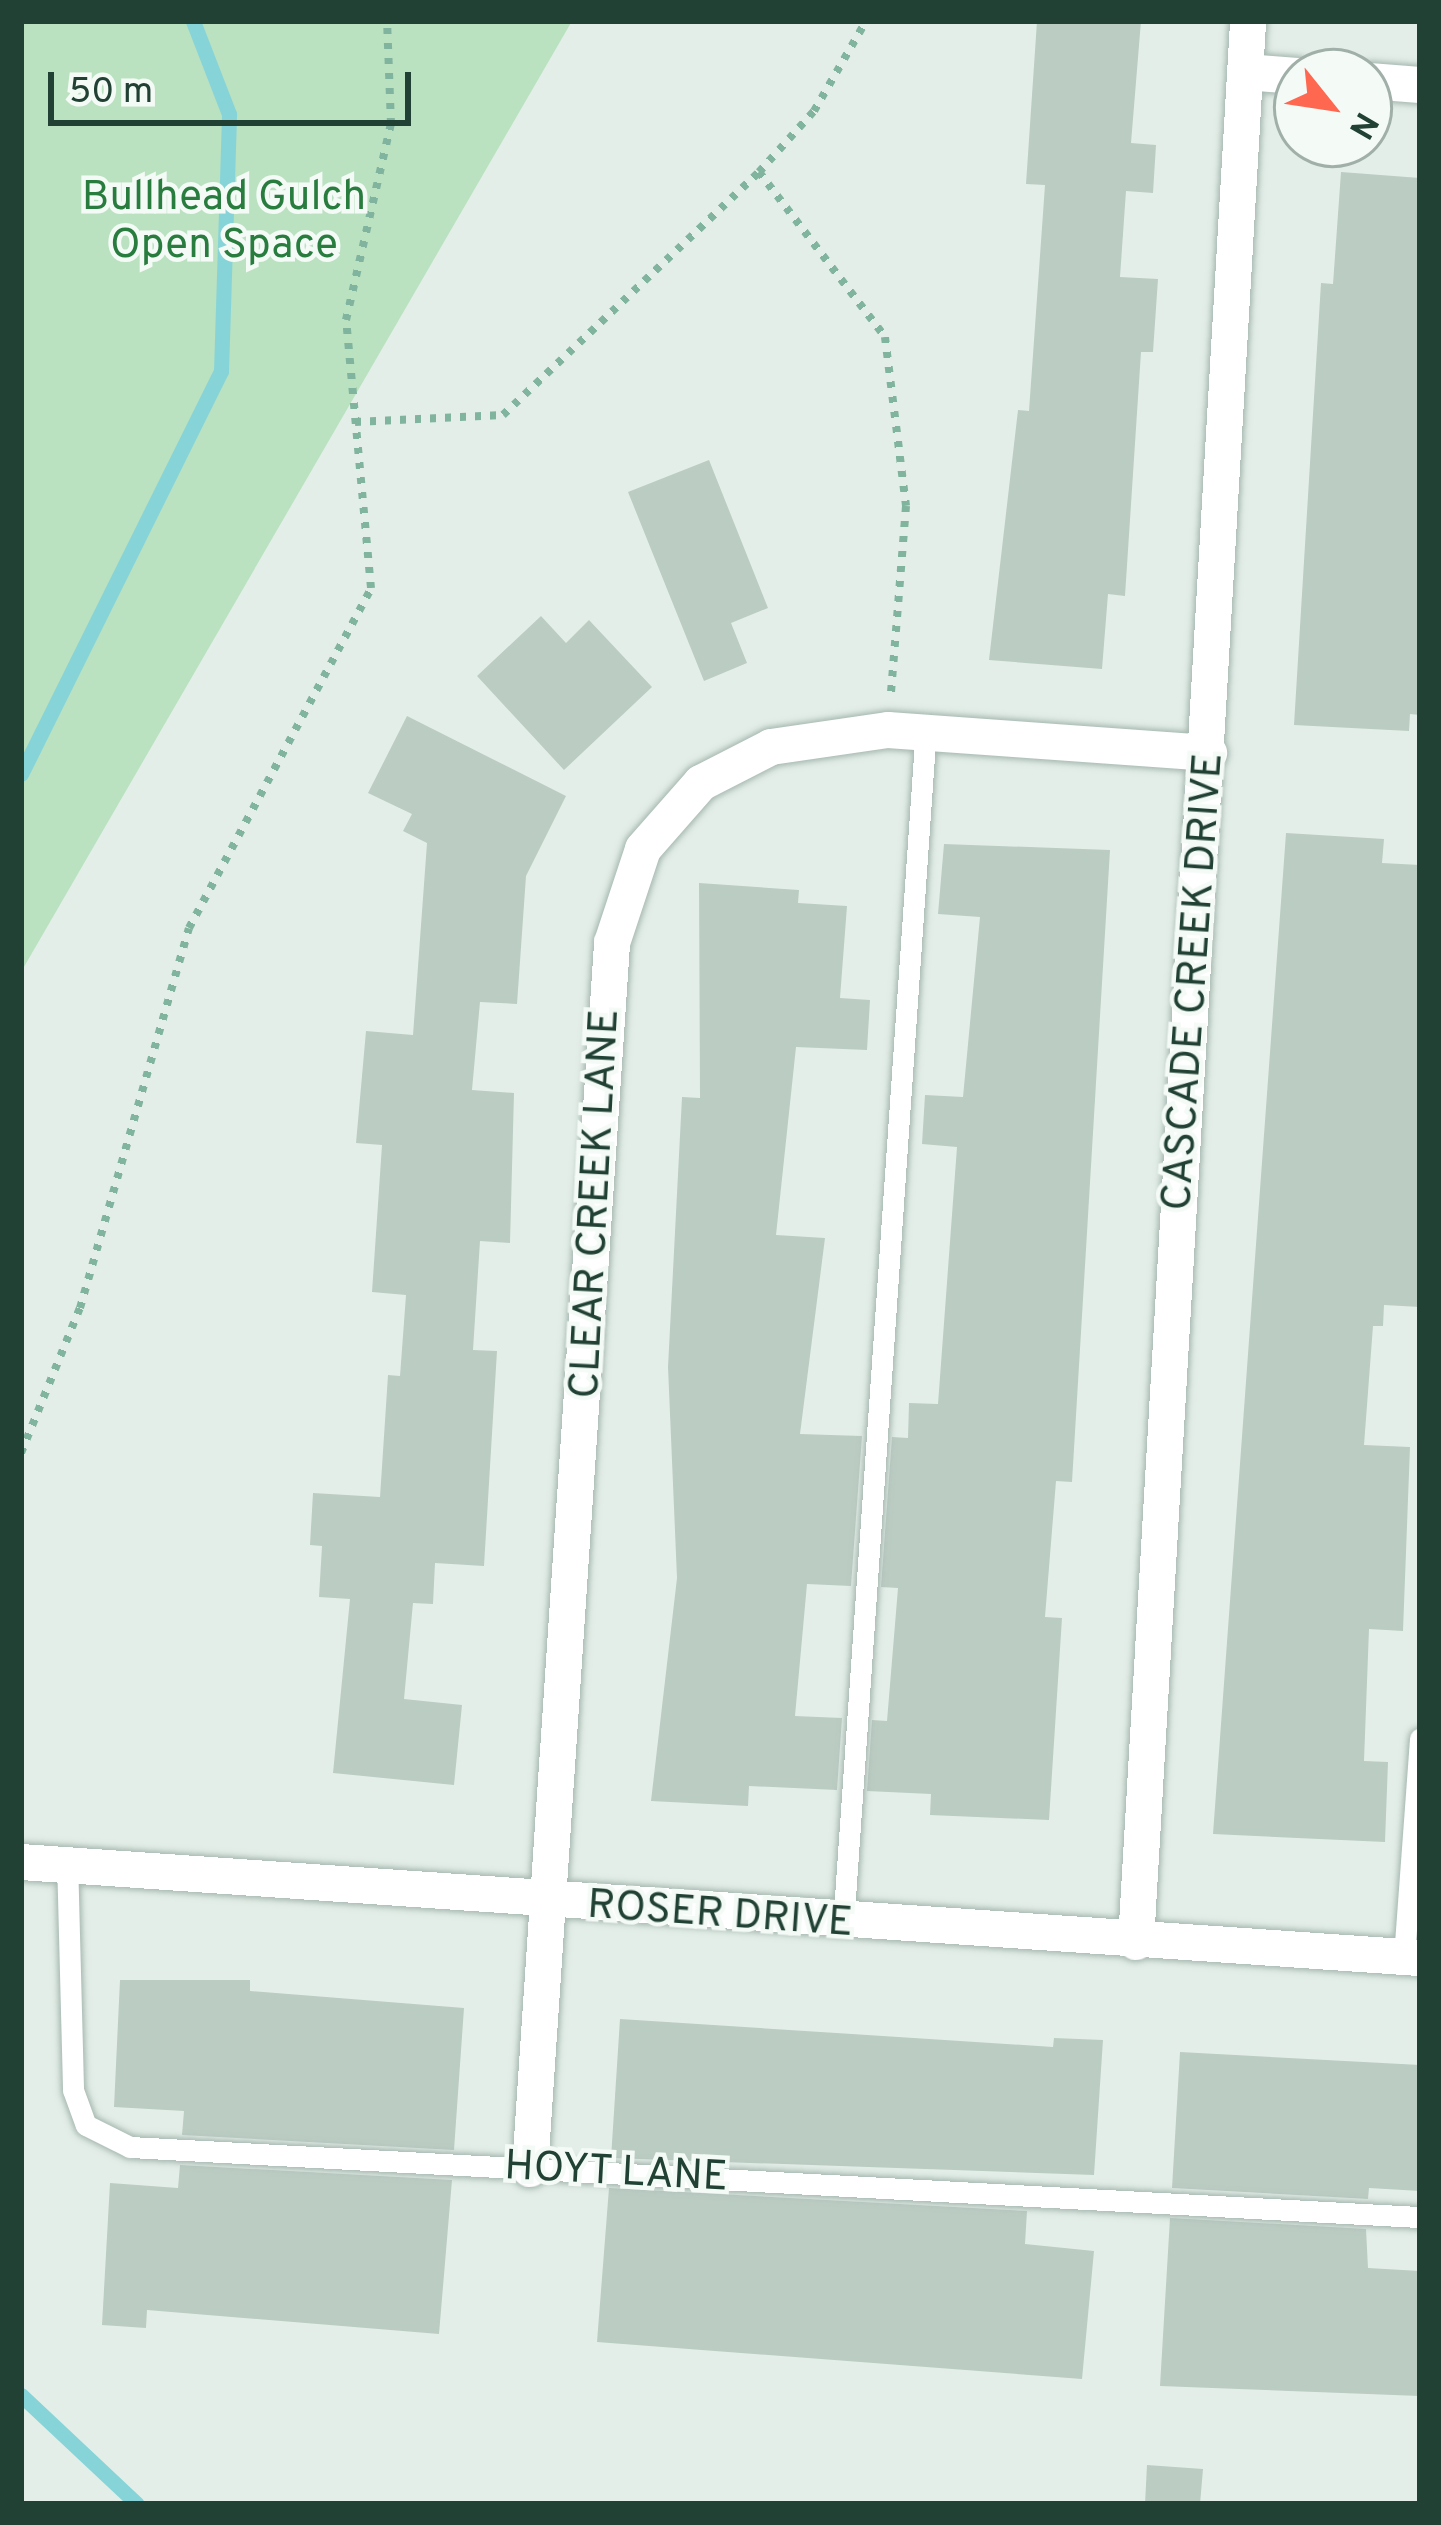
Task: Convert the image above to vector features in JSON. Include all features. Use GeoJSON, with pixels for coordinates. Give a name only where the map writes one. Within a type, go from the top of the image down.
{"type":"FeatureCollection","features":[{"type":"Feature","properties":{"kind":"street","name":"CASCADE CREEK DRIVE"},"geometry":{"type":"LineString","coordinates":[[1136,1942],[1209,753],[1248,21]]}},
{"type":"Feature","properties":{"kind":"street"},"geometry":{"type":"LineString","coordinates":[[1245,72],[1273,74]]}},
{"type":"Feature","properties":{"kind":"street","name":"CLEAR CREEK LANE"},"geometry":{"type":"LineString","coordinates":[[530,2169],[556,1904],[612,943],[643,849],[701,783],[771,747],[888,730],[925,741],[1209,753]]}},
{"type":"Feature","properties":{"kind":"street","name":"ROSER DRIVE"},"geometry":{"type":"LineString","coordinates":[[21,1862],[67,1858],[843,1926],[1412,1957]]}},
{"type":"Feature","properties":{"kind":"lane"},"geometry":{"type":"LineString","coordinates":[[843,1926],[925,741]]}},
{"type":"Feature","properties":{"kind":"lane"},"geometry":{"type":"LineString","coordinates":[[1412,1957],[1420,1739]]}},
{"type":"Feature","properties":{"kind":"lane","name":"HOYT LANE"},"geometry":{"type":"LineString","coordinates":[[67,1858],[64,2037],[86,2125],[130,2147],[1420,2217]]}},
{"type":"Feature","properties":{"kind":"path"},"geometry":{"type":"LineString","coordinates":[[21,1453],[80,1308],[188,928],[371,588],[346,320],[391,124],[387,21]]}},
{"type":"Feature","properties":{"kind":"path"},"geometry":{"type":"LineString","coordinates":[[355,422],[503,416],[759,172],[814,110],[866,21]]}},
{"type":"Feature","properties":{"kind":"path"},"geometry":{"type":"LineString","coordinates":[[759,172],[886,337],[906,506],[888,730]]}},
{"type":"Feature","properties":{"kind":"green space","name":"Bullhead Gulch Open Space"},"geometry":{"type":"Polygon","coordinates":[[[21,21],[572,21],[21,972],[21,21]]]}},
{"type":"Feature","properties":{"kind":"building"},"geometry":{"type":"Polygon","coordinates":[[[1037,21],[1141,21],[1131,143],[1156,145],[1153,193],[1126,191],[1120,277],[1158,279],[1153,352],[1141,352],[1125,596],[1108,594],[1102,669],[989,660],[1018,410],[1029,411],[1045,185],[1026,184],[1037,21]]]}},
{"type":"Feature","properties":{"kind":"building"},"geometry":{"type":"Polygon","coordinates":[[[1341,172],[1420,178],[1420,715],[1410,714],[1409,731],[1294,725],[1321,283],[1333,284],[1341,172]]]}},
{"type":"Feature","properties":{"kind":"building"},"geometry":{"type":"Polygon","coordinates":[[[709,460],[768,608],[731,623],[747,663],[704,681],[628,492],[709,460]]]}},
{"type":"Feature","properties":{"kind":"building"},"geometry":{"type":"Polygon","coordinates":[[[541,616],[566,643],[589,620],[652,687],[564,770],[477,676],[541,616]]]}},
{"type":"Feature","properties":{"kind":"building"},"geometry":{"type":"Polygon","coordinates":[[[407,716],[566,796],[526,876],[517,1004],[480,1002],[472,1090],[514,1093],[510,1243],[480,1241],[473,1350],[497,1351],[484,1566],[435,1563],[433,1604],[413,1603],[404,1699],[462,1705],[454,1785],[333,1773],[350,1599],[319,1597],[322,1546],[310,1545],[313,1493],[380,1497],[388,1375],[400,1376],[406,1295],[372,1292],[382,1145],[356,1143],[366,1031],[413,1035],[427,843],[403,831],[412,814],[368,793],[407,716]]]}},
{"type":"Feature","properties":{"kind":"building"},"geometry":{"type":"Polygon","coordinates":[[[1286,833],[1384,839],[1382,863],[1420,865],[1420,1307],[1384,1305],[1383,1326],[1373,1326],[1364,1445],[1410,1447],[1403,1631],[1369,1629],[1364,1761],[1388,1762],[1385,1842],[1213,1834],[1286,833]]]}},
{"type":"Feature","properties":{"kind":"building"},"geometry":{"type":"Polygon","coordinates":[[[944,844],[1110,850],[1072,1482],[1056,1481],[1045,1617],[1062,1618],[1049,1820],[930,1815],[931,1794],[867,1791],[872,1720],[887,1721],[898,1588],[881,1587],[892,1437],[908,1438],[909,1403],[938,1404],[957,1147],[922,1144],[925,1095],[963,1097],[980,917],[938,914],[944,844]]]}},
{"type":"Feature","properties":{"kind":"building"},"geometry":{"type":"Polygon","coordinates":[[[699,883],[799,890],[798,903],[847,906],[840,998],[870,1000],[867,1050],[796,1047],[776,1235],[825,1238],[800,1434],[862,1436],[851,1586],[807,1584],[795,1716],[842,1718],[837,1790],[749,1786],[748,1806],[651,1801],[677,1578],[668,1367],[682,1097],[700,1098],[699,883]]]}},
{"type":"Feature","properties":{"kind":"building"},"geometry":{"type":"Polygon","coordinates":[[[120,1980],[250,1980],[250,1991],[464,2008],[454,2150],[182,2135],[184,2111],[114,2107],[120,1980]]]}},
{"type":"Feature","properties":{"kind":"building"},"geometry":{"type":"Polygon","coordinates":[[[620,2019],[1053,2047],[1054,2038],[1103,2040],[1094,2175],[611,2158],[620,2019]]]}},
{"type":"Feature","properties":{"kind":"building"},"geometry":{"type":"Polygon","coordinates":[[[1180,2052],[1420,2065],[1420,2191],[1369,2188],[1368,2199],[1172,2188],[1180,2052]]]}},
{"type":"Feature","properties":{"kind":"building"},"geometry":{"type":"Polygon","coordinates":[[[180,2165],[452,2180],[439,2334],[147,2310],[146,2328],[102,2325],[110,2183],[178,2188],[180,2165]]]}},
{"type":"Feature","properties":{"kind":"building"},"geometry":{"type":"Polygon","coordinates":[[[609,2188],[1027,2211],[1025,2244],[1094,2251],[1082,2379],[597,2342],[609,2188]]]}},
{"type":"Feature","properties":{"kind":"building"},"geometry":{"type":"Polygon","coordinates":[[[1170,2218],[1366,2229],[1368,2268],[1420,2271],[1420,2396],[1160,2386],[1170,2218]]]}},
{"type":"Feature","properties":{"kind":"building"},"geometry":{"type":"Polygon","coordinates":[[[1147,2465],[1203,2469],[1200,2504],[1145,2504],[1147,2465]]]}},
{"type":"Feature","properties":{"kind":"waterway"},"geometry":{"type":"LineString","coordinates":[[21,774],[221,371],[229,114],[193,21]]}},
{"type":"Feature","properties":{"kind":"waterway"},"geometry":{"type":"LineString","coordinates":[[21,2395],[137,2504]]}}]}
